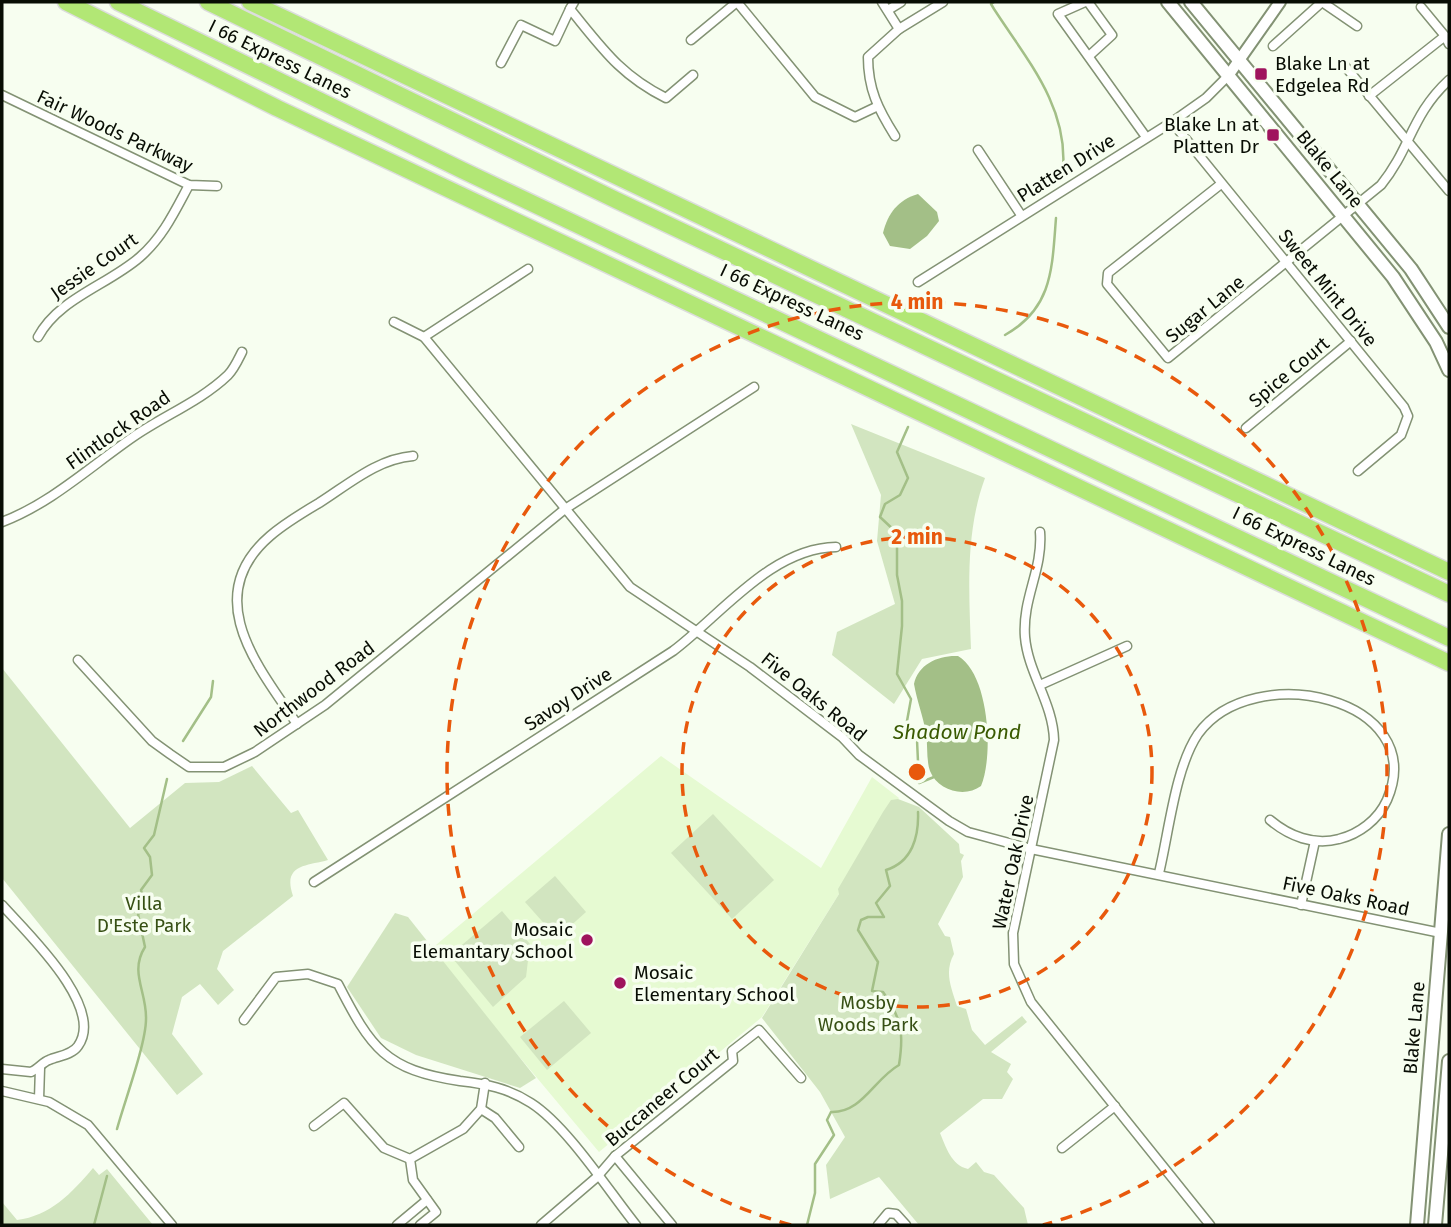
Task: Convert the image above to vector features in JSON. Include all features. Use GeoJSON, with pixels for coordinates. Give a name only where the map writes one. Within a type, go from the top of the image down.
{"type":"FeatureCollection","features":[{"type":"Feature","properties":{"kind":"highway"},"geometry":{"type":"LineString","coordinates":[[66,2],[277,108],[1449,663]]}},
{"type":"Feature","properties":{"kind":"highway","name":"I 66 Express Lanes"},"geometry":{"type":"LineString","coordinates":[[118,2],[464,171],[1449,638]]}},
{"type":"Feature","properties":{"kind":"highway","name":"I 66 Express Lanes"},"geometry":{"type":"LineString","coordinates":[[208,2],[618,201],[1449,594]]}},
{"type":"Feature","properties":{"kind":"highway"},"geometry":{"type":"LineString","coordinates":[[250,2],[1449,572]]}},
{"type":"Feature","properties":{"kind":"main road","name":"Blake Lane"},"geometry":{"type":"LineString","coordinates":[[1168,2],[1408,298],[1436,341],[1449,370]]}},
{"type":"Feature","properties":{"kind":"main road","name":"Blake Lane"},"geometry":{"type":"LineString","coordinates":[[1191,2],[1417,277],[1449,327]]}},
{"type":"Feature","properties":{"kind":"main road","name":"Blake Lane"},"geometry":{"type":"LineString","coordinates":[[1417,1225],[1445,934],[1449,834]]}},
{"type":"Feature","properties":{"kind":"main road","name":"Blake Lane"},"geometry":{"type":"LineString","coordinates":[[1435,1225],[1449,1060]]}},
{"type":"Feature","properties":{"kind":"street"},"geometry":{"type":"LineString","coordinates":[[691,40],[737,2],[815,97],[855,117],[876,107]]}},
{"type":"Feature","properties":{"kind":"street"},"geometry":{"type":"LineString","coordinates":[[882,2],[899,29]]}},
{"type":"Feature","properties":{"kind":"street"},"geometry":{"type":"LineString","coordinates":[[888,10],[901,2]]}},
{"type":"Feature","properties":{"kind":"street"},"geometry":{"type":"LineString","coordinates":[[895,136],[876,107],[868,82],[868,57],[899,29],[943,2]]}},
{"type":"Feature","properties":{"kind":"street"},"geometry":{"type":"LineString","coordinates":[[1089,56],[1112,35],[1086,2],[1058,14],[1146,137]]}},
{"type":"Feature","properties":{"kind":"street"},"geometry":{"type":"LineString","coordinates":[[1228,76],[1280,2]]}},
{"type":"Feature","properties":{"kind":"street"},"geometry":{"type":"LineString","coordinates":[[1273,46],[1322,2],[1357,26]]}},
{"type":"Feature","properties":{"kind":"street"},"geometry":{"type":"LineString","coordinates":[[501,63],[521,25],[555,41],[572,6],[608,55],[637,83],[666,98],[692,75]]}},
{"type":"Feature","properties":{"kind":"street"},"geometry":{"type":"LineString","coordinates":[[1370,96],[1447,40],[1421,7]]}},
{"type":"Feature","properties":{"kind":"street"},"geometry":{"type":"LineString","coordinates":[[1344,65],[1449,191]]}},
{"type":"Feature","properties":{"kind":"street","name":"Platten Drive"},"geometry":{"type":"LineString","coordinates":[[918,282],[1172,122],[1206,99],[1228,76]]}},
{"type":"Feature","properties":{"kind":"street","name":"Sugar Lane"},"geometry":{"type":"LineString","coordinates":[[1221,184],[1108,273],[1107,284],[1168,358],[1359,205],[1392,172],[1422,108],[1449,80]]}},
{"type":"Feature","properties":{"kind":"street","name":"Fair Woods Parkway"},"geometry":{"type":"LineString","coordinates":[[2,95],[189,185],[217,186]]}},
{"type":"Feature","properties":{"kind":"street","name":"Sweet Mint Drive"},"geometry":{"type":"LineString","coordinates":[[1172,122],[1405,407],[1407,426],[1401,435],[1358,471]]}},
{"type":"Feature","properties":{"kind":"street"},"geometry":{"type":"LineString","coordinates":[[978,150],[1021,215]]}},
{"type":"Feature","properties":{"kind":"street","name":"Jessie Court"},"geometry":{"type":"LineString","coordinates":[[38,337],[55,313],[124,269],[149,249],[171,218],[189,185]]}},
{"type":"Feature","properties":{"kind":"street"},"geometry":{"type":"LineString","coordinates":[[424,337],[528,269]]}},
{"type":"Feature","properties":{"kind":"street","name":"Five Oaks Road"},"geometry":{"type":"LineString","coordinates":[[394,322],[424,337],[630,587],[801,705],[842,737],[859,755],[949,821],[968,832],[1031,849],[1159,873],[1445,934]]}},
{"type":"Feature","properties":{"kind":"street","name":"Spice Court"},"geometry":{"type":"LineString","coordinates":[[1246,428],[1351,341]]}},
{"type":"Feature","properties":{"kind":"street","name":"Flintlock Road"},"geometry":{"type":"LineString","coordinates":[[2,522],[21,514],[221,381],[234,367],[242,352]]}},
{"type":"Feature","properties":{"kind":"street"},"geometry":{"type":"LineString","coordinates":[[565,509],[754,387]]}},
{"type":"Feature","properties":{"kind":"street"},"geometry":{"type":"LineString","coordinates":[[297,724],[243,638],[238,601],[246,567],[260,545],[280,527],[386,460],[413,456]]}},
{"type":"Feature","properties":{"kind":"street","name":"Northwood Road"},"geometry":{"type":"LineString","coordinates":[[78,660],[152,741],[188,767],[224,767],[255,752],[325,705],[565,509]]}},
{"type":"Feature","properties":{"kind":"street","name":"Water Oak Drive"},"geometry":{"type":"LineString","coordinates":[[1040,532],[1042,555],[1027,597],[1024,624],[1028,654],[1051,713],[1054,740],[1013,933],[1013,954],[1019,980],[1031,1002],[1210,1225]]}},
{"type":"Feature","properties":{"kind":"street","name":"Savoy Drive"},"geometry":{"type":"LineString","coordinates":[[314,882],[698,632],[730,598],[803,551],[836,547]]}},
{"type":"Feature","properties":{"kind":"street"},"geometry":{"type":"LineString","coordinates":[[1040,685],[1127,646]]}},
{"type":"Feature","properties":{"kind":"street"},"geometry":{"type":"LineString","coordinates":[[1159,873],[1183,767],[1193,743],[1220,712],[1259,696],[1290,694],[1349,707],[1372,722],[1388,745],[1392,780],[1378,814],[1365,827],[1348,837],[1315,841],[1283,831],[1270,820]]}},
{"type":"Feature","properties":{"kind":"street"},"geometry":{"type":"LineString","coordinates":[[1301,905],[1315,841]]}},
{"type":"Feature","properties":{"kind":"street"},"geometry":{"type":"LineString","coordinates":[[2,905],[58,968],[76,996],[85,1026],[78,1046],[62,1056],[46,1060],[40,1068],[32,1072],[2,1069]]}},
{"type":"Feature","properties":{"kind":"street"},"geometry":{"type":"LineString","coordinates":[[244,1020],[276,977],[308,974],[338,984],[365,1033],[394,1062],[425,1076],[485,1083],[504,1089],[541,1110],[636,1225]]}},
{"type":"Feature","properties":{"kind":"street","name":"Buccaneer Court"},"geometry":{"type":"LineString","coordinates":[[541,1225],[597,1177],[615,1156],[733,1061],[732,1051],[760,1030],[801,1078]]}},
{"type":"Feature","properties":{"kind":"street"},"geometry":{"type":"LineString","coordinates":[[38,1099],[40,1068]]}},
{"type":"Feature","properties":{"kind":"street"},"geometry":{"type":"LineString","coordinates":[[410,1159],[463,1129],[481,1109],[485,1083]]}},
{"type":"Feature","properties":{"kind":"street"},"geometry":{"type":"LineString","coordinates":[[2,1091],[58,1106],[88,1125],[172,1225]]}},
{"type":"Feature","properties":{"kind":"street"},"geometry":{"type":"LineString","coordinates":[[314,1126],[344,1103],[384,1148],[410,1159]]}},
{"type":"Feature","properties":{"kind":"street"},"geometry":{"type":"LineString","coordinates":[[1062,1148],[1115,1106]]}},
{"type":"Feature","properties":{"kind":"street"},"geometry":{"type":"LineString","coordinates":[[481,1109],[495,1118],[519,1147]]}},
{"type":"Feature","properties":{"kind":"street"},"geometry":{"type":"LineString","coordinates":[[615,1156],[672,1225]]}},
{"type":"Feature","properties":{"kind":"street"},"geometry":{"type":"LineString","coordinates":[[410,1159],[413,1180],[436,1212],[420,1225]]}},
{"type":"Feature","properties":{"kind":"street"},"geometry":{"type":"LineString","coordinates":[[397,1225],[427,1200]]}},
{"type":"Feature","properties":{"kind":"street"},"geometry":{"type":"LineString","coordinates":[[878,1225],[888,1213],[896,1214],[906,1225]]}},
{"type":"Feature","properties":{"kind":"shaded area","name":"Mosaic Elementary School"},"geometry":{"type":"Polygon","coordinates":[[[661,756],[821,868],[872,777],[899,798],[762,1017],[599,1152],[430,950],[661,756]]]}},
{"type":"Feature","properties":{"kind":"green space"},"geometry":{"type":"Polygon","coordinates":[[[851,424],[985,478],[971,541],[971,649],[922,659],[894,704],[832,655],[837,632],[895,604],[877,541],[881,495],[851,424]]]}},
{"type":"Feature","properties":{"kind":"green space","name":"Villa D'Este Park"},"geometry":{"type":"Polygon","coordinates":[[[2,668],[130,828],[185,783],[219,782],[252,766],[291,813],[298,810],[328,860],[298,868],[291,878],[293,896],[223,951],[217,969],[234,990],[218,1005],[200,984],[182,997],[172,1034],[203,1074],[177,1095],[2,878],[2,668]]]}},
{"type":"Feature","properties":{"kind":"green space","name":"Mosby Woods Park"},"geometry":{"type":"Polygon","coordinates":[[[898,799],[919,807],[959,844],[960,853],[964,855],[961,861],[963,877],[938,924],[945,936],[950,937],[954,954],[949,973],[957,1006],[966,1009],[972,1030],[985,1045],[1022,1016],[1027,1022],[991,1052],[1011,1064],[1007,1072],[1013,1079],[1002,1099],[983,1099],[940,1133],[957,1164],[968,1169],[976,1162],[984,1172],[994,1175],[1024,1208],[1028,1225],[919,1225],[879,1177],[830,1199],[826,1165],[845,1137],[820,1092],[762,1018],[839,894],[838,889],[883,812],[891,800],[898,799]]]}},
{"type":"Feature","properties":{"kind":"green space"},"geometry":{"type":"Polygon","coordinates":[[[713,814],[774,880],[732,919],[671,853],[713,814]]]}},
{"type":"Feature","properties":{"kind":"green space"},"geometry":{"type":"Polygon","coordinates":[[[555,876],[586,912],[557,938],[525,902],[555,876]]]}},
{"type":"Feature","properties":{"kind":"green space"},"geometry":{"type":"Polygon","coordinates":[[[502,911],[530,944],[526,977],[493,1007],[454,960],[456,950],[502,911]]]}},
{"type":"Feature","properties":{"kind":"green space"},"geometry":{"type":"Polygon","coordinates":[[[395,913],[408,917],[536,1078],[520,1088],[416,1055],[381,1038],[347,987],[395,913]]]}},
{"type":"Feature","properties":{"kind":"green space"},"geometry":{"type":"Polygon","coordinates":[[[564,1001],[591,1033],[547,1070],[520,1037],[564,1001]]]}},
{"type":"Feature","properties":{"kind":"green space"},"geometry":{"type":"Polygon","coordinates":[[[93,1168],[99,1175],[107,1169],[153,1225],[2,1225],[2,1202],[17,1220],[40,1214],[60,1202],[93,1168]]]}},
{"type":"Feature","properties":{"kind":"water"},"geometry":{"type":"Polygon","coordinates":[[[918,194],[937,212],[939,221],[927,236],[910,249],[890,246],[883,233],[888,219],[899,204],[918,194]]]}},
{"type":"Feature","properties":{"kind":"water","name":"Shadow Pond"},"geometry":{"type":"Polygon","coordinates":[[[958,656],[968,665],[976,680],[982,697],[988,736],[981,786],[967,792],[945,788],[930,771],[926,733],[914,684],[920,671],[930,662],[958,656]]]}},
{"type":"Feature","properties":{"kind":"waterway"},"geometry":{"type":"LineString","coordinates":[[994,2],[991,4],[1032,65],[1052,104],[1063,146],[1063,169]]}},
{"type":"Feature","properties":{"kind":"waterway"},"geometry":{"type":"LineString","coordinates":[[1005,335],[1021,324],[1041,299],[1051,270],[1056,218]]}},
{"type":"Feature","properties":{"kind":"waterway"},"geometry":{"type":"LineString","coordinates":[[908,427],[897,452],[908,478],[900,495],[885,504],[880,517],[897,533],[897,575],[902,601],[897,674],[911,699],[907,721],[917,740],[919,783],[934,777]]}},
{"type":"Feature","properties":{"kind":"waterway"},"geometry":{"type":"LineString","coordinates":[[183,741],[211,697],[213,681]]}},
{"type":"Feature","properties":{"kind":"waterway"},"geometry":{"type":"LineString","coordinates":[[117,1129],[145,1030],[146,1009],[139,974],[140,956],[145,947],[138,914],[146,909],[141,890],[152,875],[150,857],[144,848],[154,835],[167,779]]}},
{"type":"Feature","properties":{"kind":"waterway"},"geometry":{"type":"LineString","coordinates":[[807,1225],[815,1193],[815,1164],[834,1135],[827,1120],[831,1112],[842,1111],[860,1101],[899,1065],[901,1035],[898,1019],[883,992],[872,991],[878,962],[858,930],[861,920],[884,917],[876,903],[890,886],[886,870],[908,855],[915,839],[918,812]]}},
{"type":"Feature","properties":{"kind":"waterway"},"geometry":{"type":"LineString","coordinates":[[94,1225],[107,1176]]}},
{"type":"Feature","properties":{"kind":"place","name":"Blake Ln at Edgelea Rd"},"geometry":{"type":"Point","coordinates":[1261,74]}},
{"type":"Feature","properties":{"kind":"place","name":"Blake Ln at Platten Dr"},"geometry":{"type":"Point","coordinates":[1273,135]}},
{"type":"Feature","properties":{"kind":"place","name":"Mosaic Elemantary School"},"geometry":{"type":"Point","coordinates":[587,940]}},
{"type":"Feature","properties":{"kind":"place","name":"Mosaic Elementary School"},"geometry":{"type":"Point","coordinates":[620,983]}}]}
